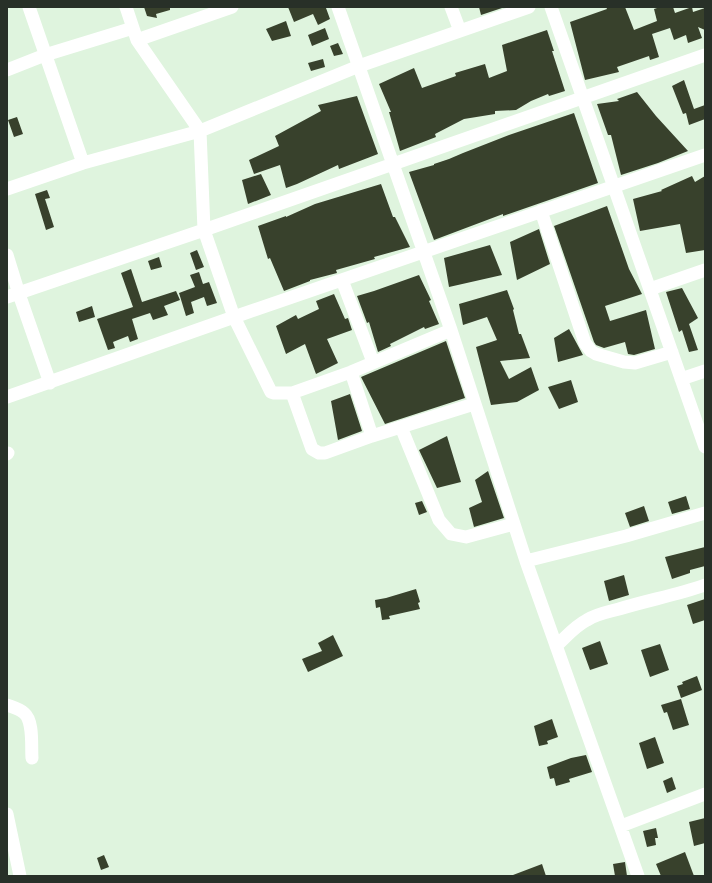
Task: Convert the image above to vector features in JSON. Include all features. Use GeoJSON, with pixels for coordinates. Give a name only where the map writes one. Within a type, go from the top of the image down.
{"type":"FeatureCollection","features":[{"type":"Feature","properties":{"kind":"street"},"geometry":{"type":"LineString","coordinates":[[29,7],[83,163]]}},
{"type":"Feature","properties":{"kind":"street"},"geometry":{"type":"LineString","coordinates":[[126,7],[135,34],[200,131],[204,230],[234,317],[271,392],[292,393],[351,372],[451,330]]}},
{"type":"Feature","properties":{"kind":"street"},"geometry":{"type":"LineString","coordinates":[[7,70],[45,55],[135,34],[232,7]]}},
{"type":"Feature","properties":{"kind":"street"},"geometry":{"type":"LineString","coordinates":[[338,7],[451,330],[526,561],[638,876]]}},
{"type":"Feature","properties":{"kind":"street"},"geometry":{"type":"LineString","coordinates":[[451,7],[460,31]]}},
{"type":"Feature","properties":{"kind":"street"},"geometry":{"type":"LineString","coordinates":[[7,189],[83,163],[200,131],[359,66],[529,7]]}},
{"type":"Feature","properties":{"kind":"street"},"geometry":{"type":"LineString","coordinates":[[551,7],[705,447]]}},
{"type":"Feature","properties":{"kind":"street"},"geometry":{"type":"LineString","coordinates":[[13,296],[705,55]]}},
{"type":"Feature","properties":{"kind":"street"},"geometry":{"type":"LineString","coordinates":[[7,397],[234,317],[705,155]]}},
{"type":"Feature","properties":{"kind":"street"},"geometry":{"type":"LineString","coordinates":[[540,211],[585,343],[591,351],[624,362],[635,363],[672,352]]}},
{"type":"Feature","properties":{"kind":"street"},"geometry":{"type":"LineString","coordinates":[[7,255],[13,296],[50,383]]}},
{"type":"Feature","properties":{"kind":"street"},"geometry":{"type":"LineString","coordinates":[[650,289],[705,270]]}},
{"type":"Feature","properties":{"kind":"street"},"geometry":{"type":"LineString","coordinates":[[342,280],[373,362]]}},
{"type":"Feature","properties":{"kind":"street"},"geometry":{"type":"LineString","coordinates":[[681,379],[705,371]]}},
{"type":"Feature","properties":{"kind":"street"},"geometry":{"type":"LineString","coordinates":[[351,372],[372,436]]}},
{"type":"Feature","properties":{"kind":"street"},"geometry":{"type":"LineString","coordinates":[[292,393],[312,449],[319,453],[325,453],[372,436],[474,404]]}},
{"type":"Feature","properties":{"kind":"street"},"geometry":{"type":"LineString","coordinates":[[401,427],[439,520],[451,534],[466,537],[514,524]]}},
{"type":"Feature","properties":{"kind":"street"},"geometry":{"type":"LineString","coordinates":[[526,561],[626,536],[705,513]]}},
{"type":"Feature","properties":{"kind":"street"},"geometry":{"type":"LineString","coordinates":[[556,646],[587,619],[636,604],[679,594],[705,585]]}},
{"type":"Feature","properties":{"kind":"street"},"geometry":{"type":"LineString","coordinates":[[7,706],[24,712],[31,724],[32,758]]}},
{"type":"Feature","properties":{"kind":"street"},"geometry":{"type":"LineString","coordinates":[[621,826],[705,794]]}},
{"type":"Feature","properties":{"kind":"street"},"geometry":{"type":"LineString","coordinates":[[7,814],[20,876]]}},
{"type":"Feature","properties":{"kind":"building"},"geometry":{"type":"Polygon","coordinates":[[[144,7],[170,7],[170,10],[156,14],[157,18],[147,16],[144,7]]]}},
{"type":"Feature","properties":{"kind":"building"},"geometry":{"type":"Polygon","coordinates":[[[288,7],[329,7],[326,8],[330,19],[318,25],[313,14],[294,22],[288,7]]]}},
{"type":"Feature","properties":{"kind":"building"},"geometry":{"type":"Polygon","coordinates":[[[479,7],[505,7],[481,15],[479,7]]]}},
{"type":"Feature","properties":{"kind":"building"},"geometry":{"type":"Polygon","coordinates":[[[606,7],[625,7],[634,30],[657,21],[654,9],[660,7],[673,7],[675,13],[692,7],[693,12],[705,8],[705,30],[698,27],[702,38],[688,43],[686,35],[674,40],[670,28],[652,34],[659,57],[650,60],[649,56],[617,67],[619,72],[585,80],[570,22],[607,9],[606,7]]]}},
{"type":"Feature","properties":{"kind":"building"},"geometry":{"type":"Polygon","coordinates":[[[286,21],[291,36],[272,41],[266,29],[286,21]]]}},
{"type":"Feature","properties":{"kind":"building"},"geometry":{"type":"Polygon","coordinates":[[[325,28],[329,39],[312,46],[308,35],[325,28]]]}},
{"type":"Feature","properties":{"kind":"building"},"geometry":{"type":"Polygon","coordinates":[[[547,30],[565,91],[549,96],[548,94],[531,101],[516,110],[495,111],[495,114],[464,119],[435,134],[436,137],[400,151],[389,112],[391,112],[379,84],[414,68],[422,88],[456,76],[455,73],[485,64],[489,78],[507,71],[502,45],[547,30]]]}},
{"type":"Feature","properties":{"kind":"building"},"geometry":{"type":"Polygon","coordinates":[[[338,43],[343,54],[334,56],[330,46],[338,43]]]}},
{"type":"Feature","properties":{"kind":"building"},"geometry":{"type":"Polygon","coordinates":[[[323,59],[325,67],[311,71],[308,63],[323,59]]]}},
{"type":"Feature","properties":{"kind":"building"},"geometry":{"type":"Polygon","coordinates":[[[684,80],[694,109],[705,105],[705,119],[689,125],[686,113],[683,114],[672,86],[684,80]]]}},
{"type":"Feature","properties":{"kind":"building"},"geometry":{"type":"Polygon","coordinates":[[[637,92],[656,116],[688,151],[621,175],[611,135],[608,135],[597,104],[619,101],[617,99],[637,92]]]}},
{"type":"Feature","properties":{"kind":"building"},"geometry":{"type":"Polygon","coordinates":[[[357,96],[378,154],[339,169],[338,165],[286,188],[280,165],[254,174],[249,160],[279,146],[275,136],[321,111],[318,105],[357,96]]]}},
{"type":"Feature","properties":{"kind":"building"},"geometry":{"type":"Polygon","coordinates":[[[574,113],[598,183],[503,216],[503,214],[434,240],[409,172],[434,165],[509,135],[574,113]]]}},
{"type":"Feature","properties":{"kind":"building"},"geometry":{"type":"Polygon","coordinates":[[[17,117],[23,134],[14,137],[8,120],[17,117]]]}},
{"type":"Feature","properties":{"kind":"building"},"geometry":{"type":"Polygon","coordinates":[[[261,174],[271,195],[248,204],[242,180],[261,174]]]}},
{"type":"Feature","properties":{"kind":"building"},"geometry":{"type":"Polygon","coordinates":[[[692,176],[695,182],[705,176],[705,250],[686,253],[680,224],[640,231],[633,199],[662,191],[661,190],[692,176]]]}},
{"type":"Feature","properties":{"kind":"building"},"geometry":{"type":"Polygon","coordinates":[[[381,184],[393,217],[395,217],[410,247],[336,270],[337,273],[310,280],[284,291],[270,258],[268,259],[258,226],[286,217],[315,204],[381,184]]]}},
{"type":"Feature","properties":{"kind":"building"},"geometry":{"type":"Polygon","coordinates":[[[47,190],[50,198],[45,199],[54,227],[46,230],[35,194],[47,190]]]}},
{"type":"Feature","properties":{"kind":"building"},"geometry":{"type":"Polygon","coordinates":[[[607,206],[629,269],[642,294],[605,306],[610,321],[646,310],[655,349],[634,355],[628,354],[625,342],[604,348],[596,345],[594,342],[554,226],[607,206]]]}},
{"type":"Feature","properties":{"kind":"building"},"geometry":{"type":"Polygon","coordinates":[[[539,229],[550,264],[517,280],[510,242],[539,229]]]}},
{"type":"Feature","properties":{"kind":"building"},"geometry":{"type":"Polygon","coordinates":[[[490,245],[502,275],[449,287],[444,258],[490,245]]]}},
{"type":"Feature","properties":{"kind":"building"},"geometry":{"type":"Polygon","coordinates":[[[197,250],[204,267],[196,270],[190,253],[197,250]]]}},
{"type":"Feature","properties":{"kind":"building"},"geometry":{"type":"Polygon","coordinates":[[[159,257],[162,267],[151,270],[148,261],[159,257]]]}},
{"type":"Feature","properties":{"kind":"building"},"geometry":{"type":"Polygon","coordinates":[[[131,269],[142,302],[176,291],[180,300],[164,306],[168,315],[153,320],[150,313],[132,319],[138,339],[130,342],[128,336],[113,342],[115,348],[108,350],[97,319],[133,307],[121,273],[131,269]]]}},
{"type":"Feature","properties":{"kind":"building"},"geometry":{"type":"Polygon","coordinates":[[[199,272],[203,284],[209,282],[217,303],[207,306],[204,297],[191,302],[194,313],[186,316],[179,293],[195,287],[190,275],[199,272]]]}},
{"type":"Feature","properties":{"kind":"building"},"geometry":{"type":"Polygon","coordinates":[[[419,275],[431,300],[429,301],[439,324],[425,329],[424,327],[390,344],[391,346],[378,352],[369,322],[367,323],[357,296],[419,275]]]}},
{"type":"Feature","properties":{"kind":"building"},"geometry":{"type":"Polygon","coordinates":[[[682,288],[698,318],[689,324],[698,350],[689,352],[682,330],[679,332],[666,292],[682,288]]]}},
{"type":"Feature","properties":{"kind":"building"},"geometry":{"type":"Polygon","coordinates":[[[507,290],[514,309],[519,334],[521,334],[530,358],[500,361],[509,379],[531,367],[539,390],[517,402],[491,405],[476,347],[497,340],[487,317],[463,325],[459,304],[507,290]]]}},
{"type":"Feature","properties":{"kind":"building"},"geometry":{"type":"Polygon","coordinates":[[[334,294],[345,319],[348,318],[352,330],[327,339],[338,363],[316,374],[305,344],[286,354],[276,326],[296,315],[298,319],[319,309],[316,301],[334,294]]]}},
{"type":"Feature","properties":{"kind":"building"},"geometry":{"type":"Polygon","coordinates":[[[92,306],[95,317],[79,322],[76,312],[92,306]]]}},
{"type":"Feature","properties":{"kind":"building"},"geometry":{"type":"Polygon","coordinates":[[[569,329],[583,355],[558,362],[554,338],[569,329]]]}},
{"type":"Feature","properties":{"kind":"building"},"geometry":{"type":"Polygon","coordinates":[[[446,341],[465,398],[385,424],[361,377],[446,341]]]}},
{"type":"Feature","properties":{"kind":"building"},"geometry":{"type":"Polygon","coordinates":[[[571,380],[578,402],[559,409],[548,387],[571,380]]]}},
{"type":"Feature","properties":{"kind":"building"},"geometry":{"type":"Polygon","coordinates":[[[350,394],[362,431],[338,440],[331,401],[350,394]]]}},
{"type":"Feature","properties":{"kind":"building"},"geometry":{"type":"Polygon","coordinates":[[[447,436],[461,482],[437,488],[419,450],[447,436]]]}},
{"type":"Feature","properties":{"kind":"building"},"geometry":{"type":"Polygon","coordinates":[[[488,471],[504,518],[474,527],[469,508],[482,502],[475,480],[488,471]]]}},
{"type":"Feature","properties":{"kind":"building"},"geometry":{"type":"Polygon","coordinates":[[[686,496],[690,509],[672,514],[668,502],[686,496]]]}},
{"type":"Feature","properties":{"kind":"building"},"geometry":{"type":"Polygon","coordinates":[[[422,501],[427,512],[419,515],[415,503],[422,501]]]}},
{"type":"Feature","properties":{"kind":"building"},"geometry":{"type":"Polygon","coordinates":[[[644,506],[649,521],[630,527],[625,513],[644,506]]]}},
{"type":"Feature","properties":{"kind":"building"},"geometry":{"type":"Polygon","coordinates":[[[705,547],[705,566],[690,570],[690,573],[672,579],[665,557],[705,547]]]}},
{"type":"Feature","properties":{"kind":"building"},"geometry":{"type":"Polygon","coordinates":[[[624,575],[629,595],[609,601],[604,581],[624,575]]]}},
{"type":"Feature","properties":{"kind":"building"},"geometry":{"type":"Polygon","coordinates":[[[416,589],[420,602],[418,603],[420,609],[389,616],[390,619],[382,620],[380,607],[376,608],[375,600],[416,589]]]}},
{"type":"Feature","properties":{"kind":"building"},"geometry":{"type":"Polygon","coordinates":[[[705,599],[705,620],[693,624],[687,605],[705,599]]]}},
{"type":"Feature","properties":{"kind":"building"},"geometry":{"type":"Polygon","coordinates":[[[333,635],[343,656],[308,672],[302,659],[322,651],[318,643],[333,635]]]}},
{"type":"Feature","properties":{"kind":"building"},"geometry":{"type":"Polygon","coordinates":[[[600,641],[608,664],[590,670],[582,648],[600,641]]]}},
{"type":"Feature","properties":{"kind":"building"},"geometry":{"type":"Polygon","coordinates":[[[660,644],[669,670],[650,677],[641,650],[660,644]]]}},
{"type":"Feature","properties":{"kind":"building"},"geometry":{"type":"Polygon","coordinates":[[[697,676],[702,690],[681,698],[677,686],[683,684],[682,682],[697,676]]]}},
{"type":"Feature","properties":{"kind":"building"},"geometry":{"type":"Polygon","coordinates":[[[681,699],[689,725],[673,730],[667,712],[664,713],[661,705],[681,699]]]}},
{"type":"Feature","properties":{"kind":"building"},"geometry":{"type":"Polygon","coordinates":[[[552,719],[558,737],[547,741],[548,744],[539,746],[534,726],[552,719]]]}},
{"type":"Feature","properties":{"kind":"building"},"geometry":{"type":"Polygon","coordinates":[[[655,737],[664,763],[647,769],[639,743],[655,737]]]}},
{"type":"Feature","properties":{"kind":"building"},"geometry":{"type":"Polygon","coordinates":[[[586,755],[592,772],[569,779],[570,782],[556,786],[554,778],[550,779],[547,767],[571,758],[586,755]]]}},
{"type":"Feature","properties":{"kind":"building"},"geometry":{"type":"Polygon","coordinates":[[[672,777],[676,789],[667,793],[663,781],[672,777]]]}},
{"type":"Feature","properties":{"kind":"building"},"geometry":{"type":"Polygon","coordinates":[[[705,818],[705,843],[694,846],[689,822],[705,818]]]}},
{"type":"Feature","properties":{"kind":"building"},"geometry":{"type":"Polygon","coordinates":[[[656,828],[658,838],[655,838],[656,845],[647,847],[643,831],[656,828]]]}},
{"type":"Feature","properties":{"kind":"building"},"geometry":{"type":"Polygon","coordinates":[[[685,852],[694,876],[661,876],[656,864],[685,852]]]}},
{"type":"Feature","properties":{"kind":"building"},"geometry":{"type":"Polygon","coordinates":[[[104,855],[109,867],[101,870],[97,858],[104,855]]]}},
{"type":"Feature","properties":{"kind":"building"},"geometry":{"type":"Polygon","coordinates":[[[625,862],[627,876],[615,876],[613,864],[625,862]]]}},
{"type":"Feature","properties":{"kind":"building"},"geometry":{"type":"Polygon","coordinates":[[[542,864],[546,876],[513,876],[513,875],[542,864]]]}}]}
